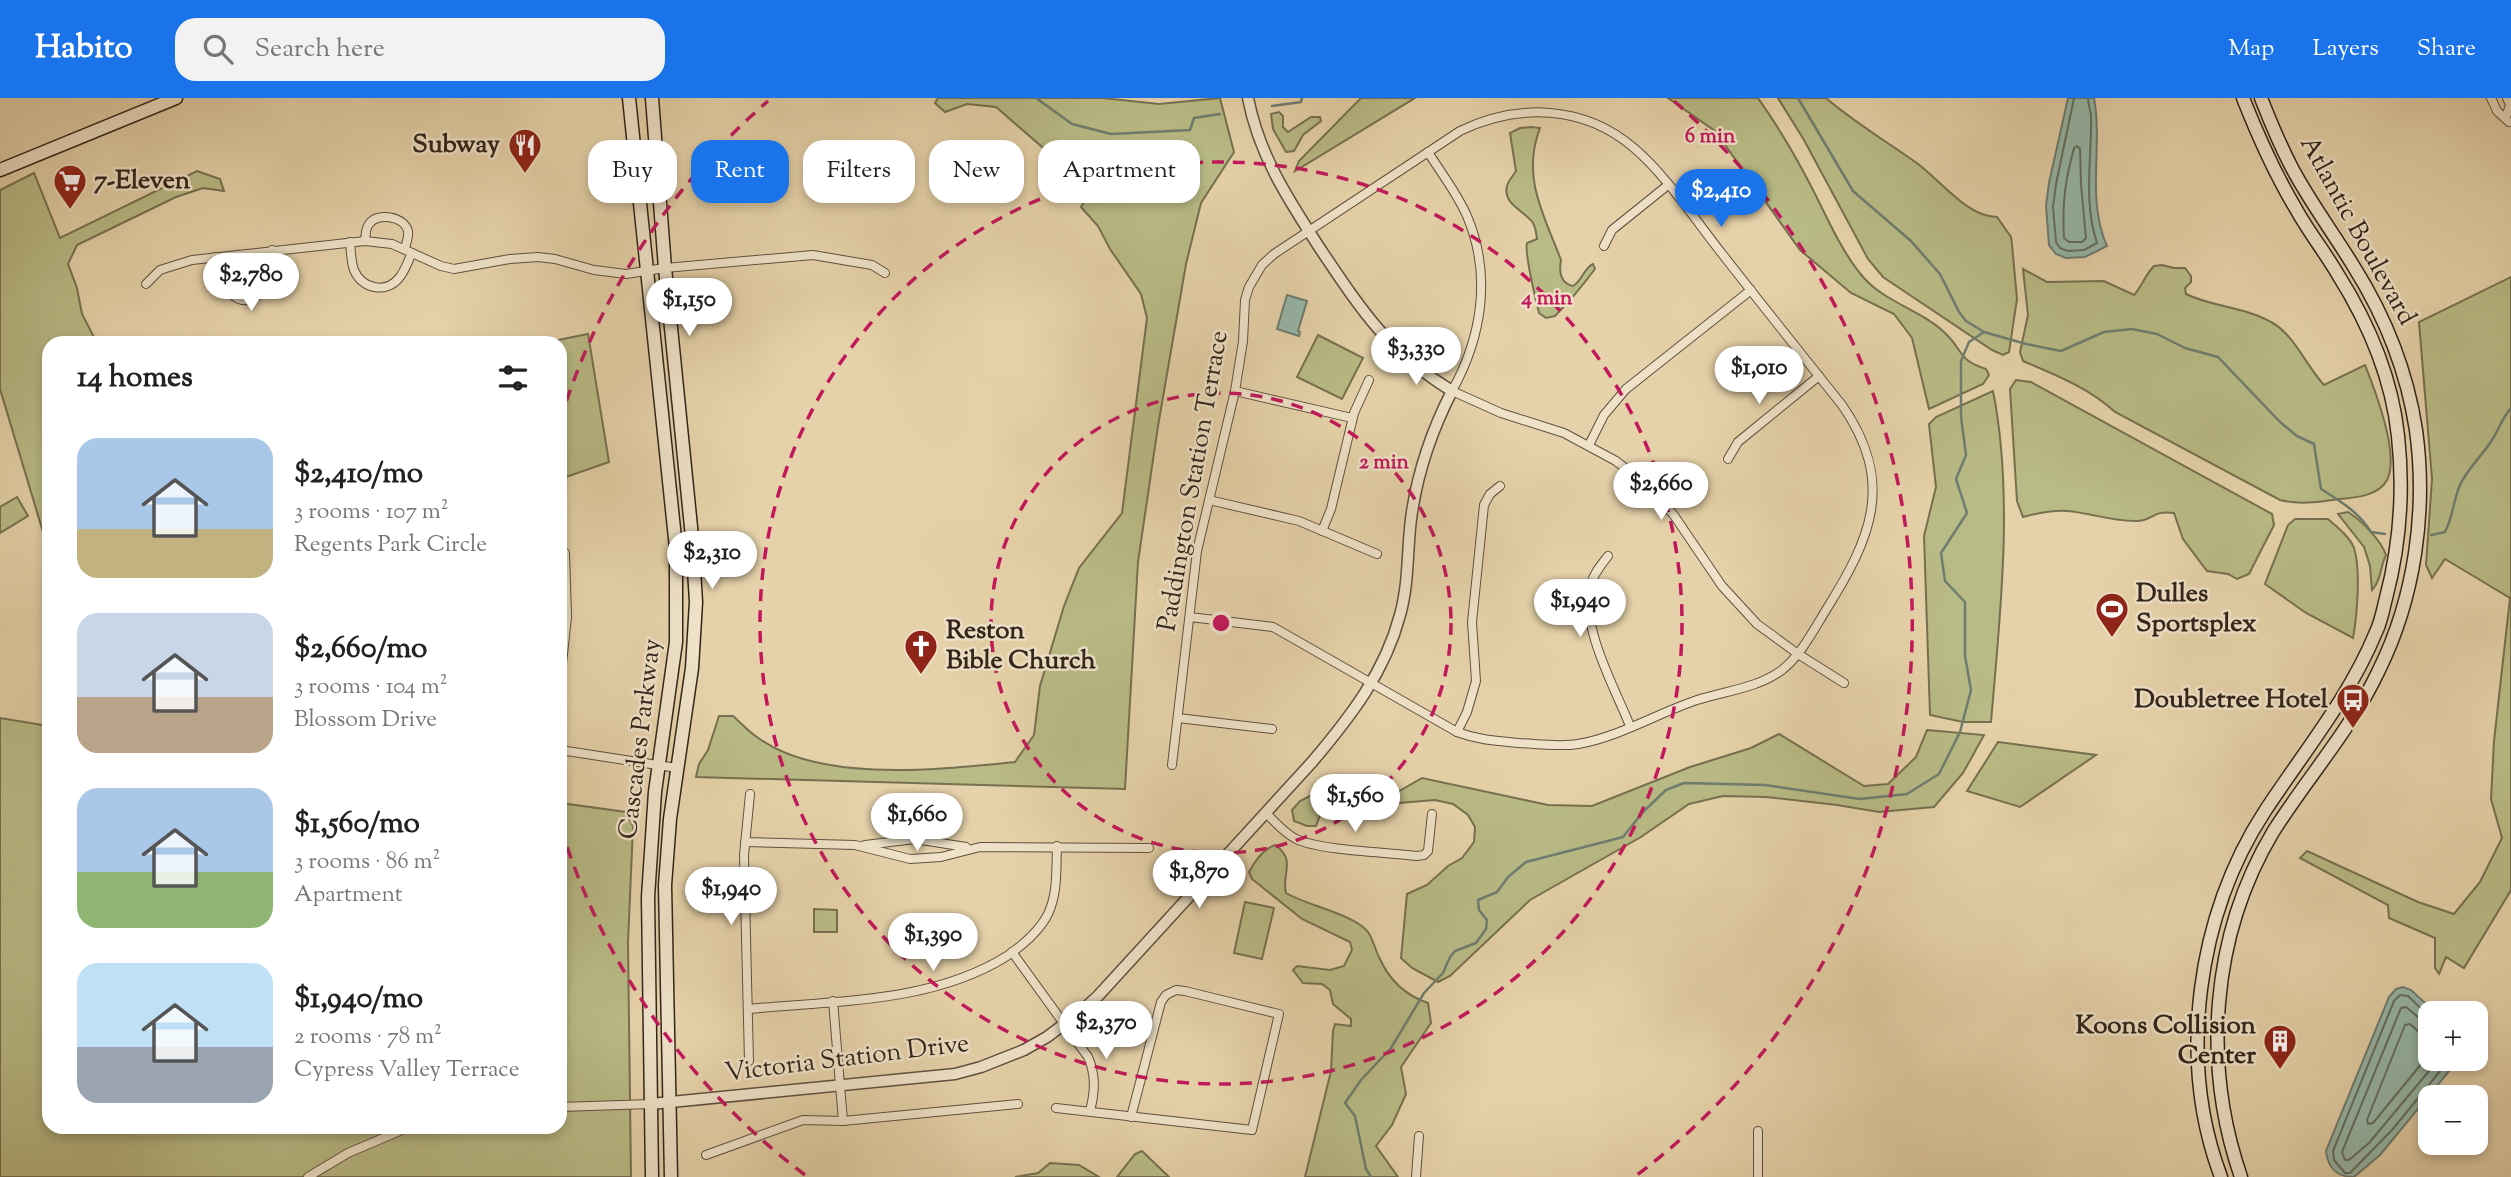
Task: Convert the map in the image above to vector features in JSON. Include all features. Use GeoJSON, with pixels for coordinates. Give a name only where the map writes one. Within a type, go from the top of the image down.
{"type":"FeatureCollection","features":[{"type":"Feature","properties":{"kind":"main road"},"geometry":{"type":"LineString","coordinates":[[0,170],[144,104],[176,98]]}},
{"type":"Feature","properties":{"kind":"main road","name":"Cascades Parkway"},"geometry":{"type":"LineString","coordinates":[[629,98],[676,548],[678,593],[676,642],[659,765],[648,897],[652,1177]]}},
{"type":"Feature","properties":{"kind":"main road","name":"Cascades Parkway"},"geometry":{"type":"LineString","coordinates":[[652,98],[665,268],[696,591],[693,657],[670,819],[665,885],[671,1177]]}},
{"type":"Feature","properties":{"kind":"main road","name":"Atlantic Boulevard"},"geometry":{"type":"LineString","coordinates":[[2221,1177],[2206,1116],[2199,1052],[2201,996],[2210,941],[2224,896],[2249,838],[2330,717],[2377,631],[2392,575],[2402,500],[2396,418],[2373,343],[2338,274],[2296,210],[2277,175],[2243,98]]}},
{"type":"Feature","properties":{"kind":"main road","name":"Atlantic Boulevard"},"geometry":{"type":"LineString","coordinates":[[2241,1177],[2220,1092],[2216,1026],[2230,936],[2244,892],[2273,833],[2353,715],[2379,671],[2398,624],[2411,569],[2419,532],[2420,493],[2416,431],[2405,377],[2394,343],[2367,288],[2292,168],[2261,98]]}},
{"type":"Feature","properties":{"kind":"street"},"geometry":{"type":"LineString","coordinates":[[1248,98],[1258,138],[1279,184],[1374,326],[1409,361],[1476,404],[1564,433],[1616,461],[1657,496],[1688,533],[1711,570],[1739,606],[1766,631],[1843,683]]}},
{"type":"Feature","properties":{"kind":"street"},"geometry":{"type":"LineString","coordinates":[[2491,98],[2497,111],[2507,120],[2510,105],[2507,98]]}},
{"type":"Feature","properties":{"kind":"street","name":"Paddington Station Terrace"},"geometry":{"type":"LineString","coordinates":[[1172,765],[1198,551],[1235,391],[1243,341],[1245,300],[1249,287],[1262,265],[1308,230],[1460,131],[1494,117],[1513,113],[1547,112],[1586,120],[1619,137],[1648,161],[1819,376],[1851,418],[1860,435],[1870,469],[1872,506],[1864,544],[1798,654]]}},
{"type":"Feature","properties":{"kind":"street","name":"Victoria Station Drive"},"geometry":{"type":"LineString","coordinates":[[651,1104],[929,1078],[981,1067],[1024,1050],[1065,1024],[1098,996],[1344,724],[1372,684],[1384,661],[1401,614],[1409,566],[1411,519],[1422,462],[1439,418],[1468,360],[1479,319],[1479,257],[1458,199],[1428,152]]}},
{"type":"Feature","properties":{"kind":"street"},"geometry":{"type":"LineString","coordinates":[[1604,246],[1612,230],[1668,185]]}},
{"type":"Feature","properties":{"kind":"street"},"geometry":{"type":"LineString","coordinates":[[350,242],[353,269],[363,282],[375,288],[391,285],[398,279],[408,251],[405,226],[402,222],[383,216],[371,221],[366,229],[365,241]]}},
{"type":"Feature","properties":{"kind":"street"},"geometry":{"type":"LineString","coordinates":[[146,284],[160,270],[192,260],[365,241],[408,251],[454,269],[538,257],[611,274],[626,274],[813,255],[873,265],[885,273]]}},
{"type":"Feature","properties":{"kind":"street"},"geometry":{"type":"LineString","coordinates":[[216,257],[221,279],[229,292],[234,297],[249,299],[261,294],[270,285],[272,250]]}},
{"type":"Feature","properties":{"kind":"street"},"geometry":{"type":"LineString","coordinates":[[1589,445],[1604,415],[1626,389],[1751,290]]}},
{"type":"Feature","properties":{"kind":"street"},"geometry":{"type":"LineString","coordinates":[[1728,459],[1738,442],[1819,376]]}},
{"type":"Feature","properties":{"kind":"street"},"geometry":{"type":"LineString","coordinates":[[1322,531],[1331,509],[1352,418],[1369,380]]}},
{"type":"Feature","properties":{"kind":"street"},"geometry":{"type":"LineString","coordinates":[[1235,391],[1352,418]]}},
{"type":"Feature","properties":{"kind":"street"},"geometry":{"type":"LineString","coordinates":[[1457,732],[1467,712],[1476,681],[1472,622],[1484,505],[1490,494],[1500,486]]}},
{"type":"Feature","properties":{"kind":"street"},"geometry":{"type":"LineString","coordinates":[[1209,500],[1298,521],[1377,554]]}},
{"type":"Feature","properties":{"kind":"street"},"geometry":{"type":"LineString","coordinates":[[1608,556],[1597,570],[1590,586],[1591,624],[1630,726]]}},
{"type":"Feature","properties":{"kind":"street"},"geometry":{"type":"LineString","coordinates":[[1189,617],[1273,627],[1457,732],[1487,741],[1560,746],[1596,740],[1684,704],[1759,682],[1783,668],[1798,654]]}},
{"type":"Feature","properties":{"kind":"street"},"geometry":{"type":"LineString","coordinates":[[1178,718],[1272,729]]}},
{"type":"Feature","properties":{"kind":"street"},"geometry":{"type":"LineString","coordinates":[[567,751],[677,768]]}},
{"type":"Feature","properties":{"kind":"street"},"geometry":{"type":"LineString","coordinates":[[749,1061],[745,842],[750,794]]}},
{"type":"Feature","properties":{"kind":"street"},"geometry":{"type":"LineString","coordinates":[[1266,813],[1287,834],[1298,840],[1316,845],[1417,856],[1428,851],[1432,814]]}},
{"type":"Feature","properties":{"kind":"street"},"geometry":{"type":"LineString","coordinates":[[745,842],[855,845],[915,839],[980,848],[1149,848]]}},
{"type":"Feature","properties":{"kind":"street"},"geometry":{"type":"LineString","coordinates":[[855,845],[910,859],[941,857],[980,848]]}},
{"type":"Feature","properties":{"kind":"street"},"geometry":{"type":"LineString","coordinates":[[748,1009],[900,994],[935,988],[974,974],[1012,952],[1031,937],[1047,915],[1056,887],[1057,846]]}},
{"type":"Feature","properties":{"kind":"street"},"geometry":{"type":"LineString","coordinates":[[1012,952],[1093,1067],[1095,1083],[1090,1111]]}},
{"type":"Feature","properties":{"kind":"street"},"geometry":{"type":"LineString","coordinates":[[1056,1108],[1090,1111],[1131,1117],[1252,1130],[1279,1014],[1185,991],[1175,990],[1166,995],[1156,1018],[1131,1117]]}},
{"type":"Feature","properties":{"kind":"street"},"geometry":{"type":"LineString","coordinates":[[832,1001],[843,1121]]}},
{"type":"Feature","properties":{"kind":"street"},"geometry":{"type":"LineString","coordinates":[[567,1107],[651,1104]]}},
{"type":"Feature","properties":{"kind":"street"},"geometry":{"type":"LineString","coordinates":[[706,1155],[790,1123],[815,1119],[843,1121],[1018,1104]]}},
{"type":"Feature","properties":{"kind":"street"},"geometry":{"type":"LineString","coordinates":[[1758,1131],[1758,1177]]}},
{"type":"Feature","properties":{"kind":"street"},"geometry":{"type":"LineString","coordinates":[[307,1177],[348,1153],[393,1134]]}},
{"type":"Feature","properties":{"kind":"street"},"geometry":{"type":"LineString","coordinates":[[1416,1177],[1419,1136]]}},
{"type":"Feature","properties":{"kind":"green space"},"geometry":{"type":"Polygon","coordinates":[[[938,98],[1103,98],[1159,104],[1220,98],[1234,152],[1201,203],[1186,264],[1158,426],[1138,562],[1125,789],[696,777],[719,716],[733,716],[754,735],[783,752],[813,762],[882,770],[918,770],[1015,762],[1034,735],[1040,686],[1064,606],[1079,568],[1122,513],[1147,318],[1141,294],[1110,249],[1098,226],[1081,207],[1083,203],[1200,203],[1200,140],[1038,140],[1038,143],[996,107],[967,104],[945,112],[935,103],[938,98]]]}},
{"type":"Feature","properties":{"kind":"green space"},"geometry":{"type":"Polygon","coordinates":[[[1361,98],[1415,98],[1295,171],[1299,161],[1361,98]]]}},
{"type":"Feature","properties":{"kind":"green space"},"geometry":{"type":"Polygon","coordinates":[[[1668,98],[1758,98],[1794,155],[1836,236],[1856,268],[1873,287],[1927,319],[1952,341],[1966,359],[1986,369],[1989,375],[1983,384],[1929,409],[1912,338],[1894,314],[1851,293],[1800,250],[1715,131],[1668,98]]]}},
{"type":"Feature","properties":{"kind":"green space"},"geometry":{"type":"Polygon","coordinates":[[[1778,98],[1826,98],[1914,161],[1974,211],[1997,217],[2011,237],[2017,299],[2009,352],[2003,355],[1992,350],[1883,277],[1868,259],[1804,140],[1778,98]]]}},
{"type":"Feature","properties":{"kind":"green space"},"geometry":{"type":"Polygon","coordinates":[[[1279,112],[1283,116],[1283,127],[1288,132],[1311,117],[1320,117],[1321,121],[1303,135],[1294,151],[1286,152],[1273,129],[1271,114],[1279,112]]]}},
{"type":"Feature","properties":{"kind":"green space"},"geometry":{"type":"Polygon","coordinates":[[[1531,127],[1540,128],[1533,163],[1534,179],[1542,211],[1561,260],[1561,276],[1573,286],[1590,266],[1593,264],[1595,269],[1555,316],[1546,318],[1539,313],[1527,256],[1527,243],[1537,239],[1535,227],[1511,202],[1506,192],[1516,171],[1510,133],[1531,127]]]}},
{"type":"Feature","properties":{"kind":"green space"},"geometry":{"type":"Polygon","coordinates":[[[197,171],[220,179],[224,191],[203,188],[176,197],[77,245],[68,264],[77,288],[82,314],[93,336],[42,336],[42,529],[0,389],[0,190],[34,173],[60,238],[197,171]]]}},
{"type":"Feature","properties":{"kind":"green space"},"geometry":{"type":"Polygon","coordinates":[[[2154,266],[2185,268],[2191,276],[2191,282],[2185,288],[2186,294],[2271,322],[2294,343],[2324,385],[2365,365],[2380,406],[2390,455],[2387,480],[2378,490],[2352,498],[2309,503],[2280,500],[2115,412],[2072,383],[2023,361],[2020,352],[2028,315],[2023,269],[2047,282],[2104,281],[2134,295],[2154,266]]]}},
{"type":"Feature","properties":{"kind":"green space"},"geometry":{"type":"Polygon","coordinates":[[[2511,277],[2511,890],[2464,968],[2446,957],[2439,974],[2435,968],[2435,938],[2389,918],[2388,905],[2300,858],[2307,851],[2418,902],[2454,914],[2480,882],[2502,838],[2491,799],[2494,741],[2510,598],[2445,559],[2432,578],[2426,565],[2432,479],[2419,322],[2511,277]]]}},
{"type":"Feature","properties":{"kind":"green space"},"geometry":{"type":"Polygon","coordinates":[[[588,334],[609,462],[567,477],[567,338],[588,334]]]}},
{"type":"Feature","properties":{"kind":"green space"},"geometry":{"type":"Polygon","coordinates":[[[1318,335],[1363,358],[1342,399],[1297,377],[1318,335]]]}},
{"type":"Feature","properties":{"kind":"green space"},"geometry":{"type":"Polygon","coordinates":[[[2016,380],[2031,382],[2272,514],[2274,525],[2249,574],[2237,579],[2228,574],[2207,571],[2183,539],[2174,513],[2161,513],[2138,521],[2067,511],[2023,517],[2017,501],[2010,389],[2016,380]]]}},
{"type":"Feature","properties":{"kind":"green space"},"geometry":{"type":"Polygon","coordinates":[[[1993,391],[2003,472],[2004,514],[2001,598],[1991,722],[1963,722],[1930,715],[1924,536],[1936,487],[1929,424],[1936,417],[1993,391]]]}},
{"type":"Feature","properties":{"kind":"green space"},"geometry":{"type":"Polygon","coordinates":[[[17,497],[28,516],[0,533],[0,507],[17,497]]]}},
{"type":"Feature","properties":{"kind":"green space"},"geometry":{"type":"Polygon","coordinates":[[[2348,512],[2370,531],[2386,555],[2372,590],[2370,566],[2364,547],[2338,514],[2348,512]]]}},
{"type":"Feature","properties":{"kind":"green space"},"geometry":{"type":"Polygon","coordinates":[[[2295,519],[2328,519],[2343,532],[2354,548],[2358,580],[2353,638],[2306,613],[2265,584],[2288,525],[2295,519]]]}},
{"type":"Feature","properties":{"kind":"green space"},"geometry":{"type":"Polygon","coordinates":[[[0,718],[42,725],[42,1134],[567,1134],[567,804],[626,812],[633,826],[628,943],[631,1177],[0,1177],[0,718]]]}},
{"type":"Feature","properties":{"kind":"green space"},"geometry":{"type":"Polygon","coordinates":[[[1927,730],[1984,735],[1963,773],[1934,807],[1879,812],[1766,797],[1723,796],[1689,804],[1641,837],[1530,900],[1450,976],[1438,982],[1412,968],[1401,958],[1407,894],[1427,885],[1448,866],[1462,858],[1474,842],[1475,827],[1468,815],[1453,804],[1435,800],[1387,804],[1331,802],[1322,810],[1316,826],[1307,826],[1294,821],[1292,810],[1300,801],[1316,793],[1335,792],[1387,798],[1422,778],[1548,805],[1592,806],[1690,767],[1751,748],[1779,734],[1864,786],[1888,784],[1916,757],[1927,730]]]}},
{"type":"Feature","properties":{"kind":"green space"},"geometry":{"type":"Polygon","coordinates":[[[1998,742],[2096,755],[2020,807],[1967,791],[1998,742]]]}},
{"type":"Feature","properties":{"kind":"green space"},"geometry":{"type":"Polygon","coordinates":[[[1275,845],[1282,851],[1287,862],[1286,893],[1342,915],[1361,926],[1370,935],[1393,980],[1412,996],[1428,1003],[1431,1023],[1401,1067],[1406,1094],[1392,1125],[1376,1146],[1398,1177],[1305,1177],[1331,1071],[1335,1024],[1351,1026],[1351,1019],[1333,1004],[1330,990],[1322,984],[1303,983],[1293,970],[1297,966],[1330,970],[1344,966],[1352,950],[1350,942],[1302,919],[1252,879],[1249,872],[1254,864],[1263,852],[1275,845]]]}},
{"type":"Feature","properties":{"kind":"green space"},"geometry":{"type":"Polygon","coordinates":[[[1245,902],[1274,908],[1262,959],[1234,953],[1245,902]]]}},
{"type":"Feature","properties":{"kind":"green space"},"geometry":{"type":"Polygon","coordinates":[[[814,909],[837,910],[837,932],[814,932],[814,909]]]}},
{"type":"Feature","properties":{"kind":"green space"},"geometry":{"type":"Polygon","coordinates":[[[1142,1151],[1169,1177],[1117,1177],[1135,1154],[1142,1151]]]}},
{"type":"Feature","properties":{"kind":"green space"},"geometry":{"type":"Polygon","coordinates":[[[1050,1163],[1079,1165],[1099,1177],[1015,1177],[1038,1173],[1050,1163]]]}},
{"type":"Feature","properties":{"kind":"water"},"geometry":{"type":"Polygon","coordinates":[[[2068,98],[2094,98],[2097,210],[2107,246],[2085,257],[2066,258],[2056,254],[2049,245],[2046,206],[2068,98]]]}},
{"type":"Feature","properties":{"kind":"water"},"geometry":{"type":"Polygon","coordinates":[[[1287,295],[1307,301],[1299,336],[1277,329],[1287,295]]]}},
{"type":"Feature","properties":{"kind":"water"},"geometry":{"type":"Polygon","coordinates":[[[2403,987],[2411,990],[2423,1001],[2418,1001],[2418,1071],[2449,1071],[2438,1085],[2418,1085],[2418,1109],[2380,1155],[2354,1177],[2342,1175],[2331,1167],[2326,1151],[2389,997],[2396,989],[2403,987]]]}},
{"type":"Feature","properties":{"kind":"waterway"},"geometry":{"type":"LineString","coordinates":[[1036,98],[1072,124],[1111,134],[1190,130],[1194,118],[1220,114]]}},
{"type":"Feature","properties":{"kind":"waterway"},"geometry":{"type":"LineString","coordinates":[[1272,106],[1301,102],[1302,98]]}},
{"type":"Feature","properties":{"kind":"waterway"},"geometry":{"type":"LineString","coordinates":[[1798,98],[1853,191],[1911,241],[1940,274],[1966,321],[1984,332],[2061,351],[2104,332],[2132,329],[2157,334],[2185,348],[2218,357],[2280,422],[2297,436],[2314,444],[2321,489],[2355,513],[2371,532],[2385,534]]}},
{"type":"Feature","properties":{"kind":"waterway"},"geometry":{"type":"LineString","coordinates":[[1371,1177],[1366,1169],[1355,1116],[1345,1103],[1361,1080],[1391,1048],[1424,993],[1443,973],[1450,957],[1455,951],[1476,943],[1486,929],[1487,920],[1479,910],[1478,900],[1497,892],[1508,877],[1526,862],[1623,837],[1643,812],[1666,790],[1684,783],[1765,785],[1860,799],[1907,794],[1939,774],[1960,732],[1971,690],[1965,656],[1965,602],[1945,581],[1941,553],[1967,513],[1956,479],[1966,455],[1961,417],[1961,361],[1969,342],[1984,332]]}},
{"type":"Feature","properties":{"kind":"waterway"},"geometry":{"type":"LineString","coordinates":[[2431,535],[2445,532],[2463,479],[2488,446],[2511,408]]}},
{"type":"Feature","properties":{"kind":"place","name":"Subway"},"geometry":{"type":"Point","coordinates":[525,175]}},
{"type":"Feature","properties":{"kind":"place","name":"7-Eleven"},"geometry":{"type":"Point","coordinates":[70,211]}},
{"type":"Feature","properties":{"kind":"place","name":"Dulles Sportsplex"},"geometry":{"type":"Point","coordinates":[2112,639]}},
{"type":"Feature","properties":{"kind":"place","name":"Reston Bible Church"},"geometry":{"type":"Point","coordinates":[921,676]}},
{"type":"Feature","properties":{"kind":"place","name":"Doubletree Hotel"},"geometry":{"type":"Point","coordinates":[2353,730]}},
{"type":"Feature","properties":{"kind":"place","name":"Koons Collision Center"},"geometry":{"type":"Point","coordinates":[2280,1071]}}]}
